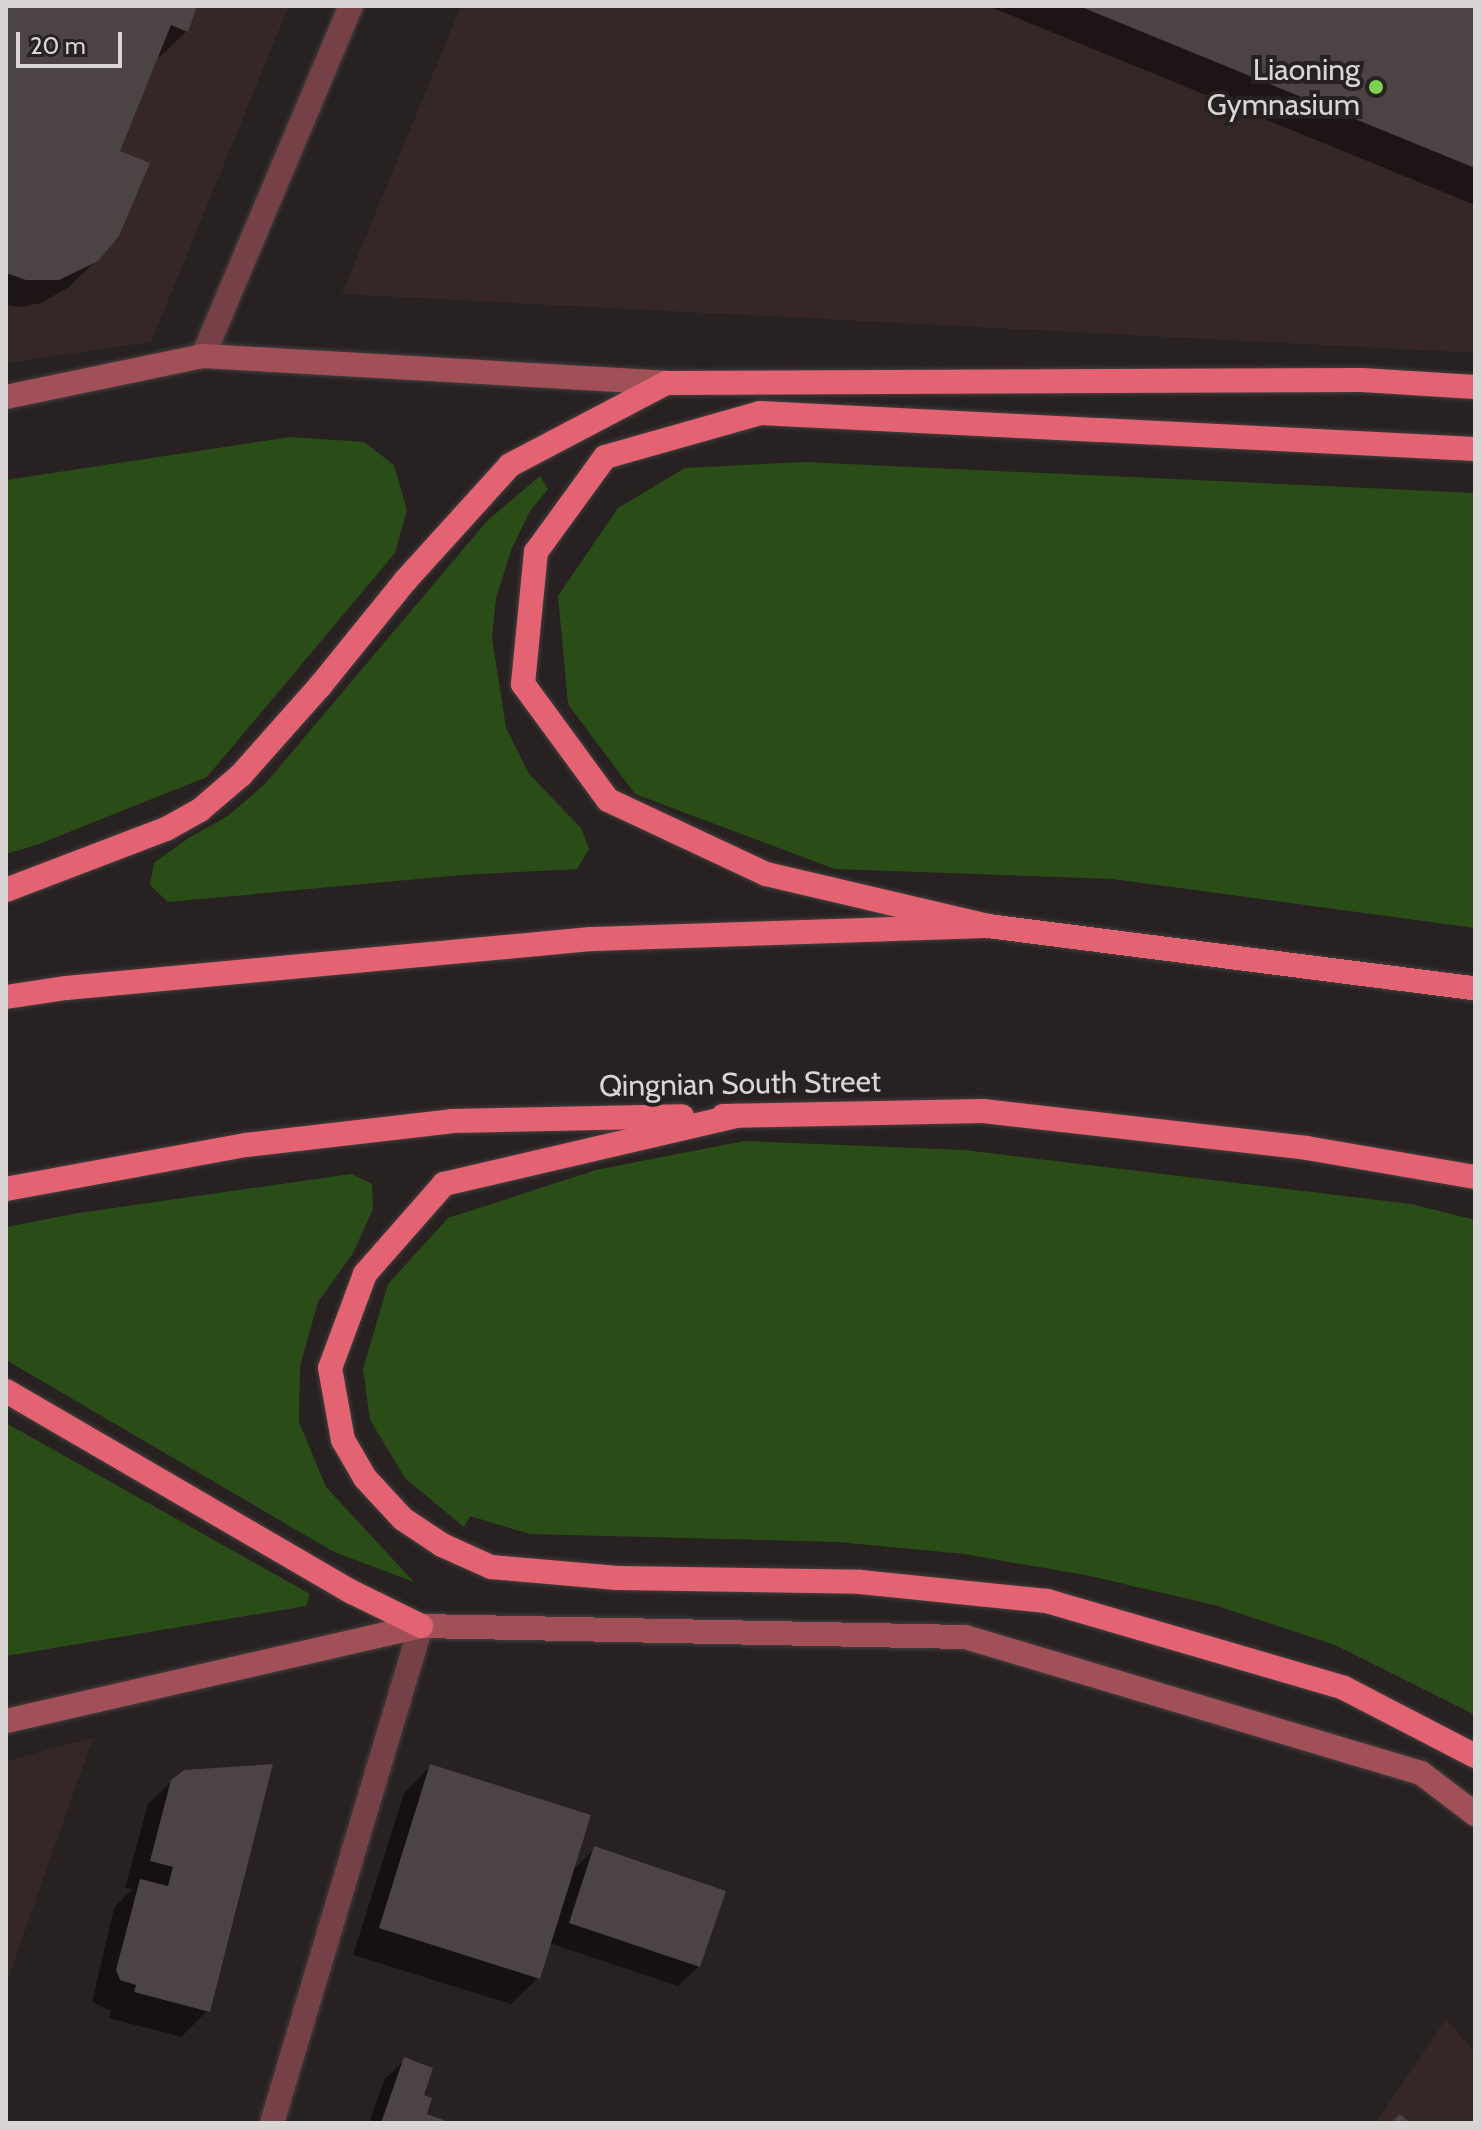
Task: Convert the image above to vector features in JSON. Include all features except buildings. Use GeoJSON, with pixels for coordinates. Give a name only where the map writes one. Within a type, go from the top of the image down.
{"type":"FeatureCollection","features":[{"type":"Feature","properties":{"kind":"highway"},"geometry":{"type":"LineString","coordinates":[[6,890],[166,829],[200,810],[241,775],[320,686],[405,581],[510,465],[666,383],[1362,380],[1475,387]]}},
{"type":"Feature","properties":{"kind":"highway"},"geometry":{"type":"LineString","coordinates":[[1475,449],[760,413],[605,457],[536,552],[523,684],[608,800],[766,874],[988,926],[1475,988]]}},
{"type":"Feature","properties":{"kind":"highway"},"geometry":{"type":"LineString","coordinates":[[6,997],[81,987],[591,939],[988,926]]}},
{"type":"Feature","properties":{"kind":"highway","name":"Qingnian South Street"},"geometry":{"type":"LineString","coordinates":[[6,1189],[246,1145],[452,1121],[983,1111],[1307,1148],[1475,1177]]}},
{"type":"Feature","properties":{"kind":"highway"},"geometry":{"type":"LineString","coordinates":[[736,1116],[444,1184],[365,1274],[330,1368],[343,1440],[365,1478],[403,1519],[442,1545],[491,1567],[618,1578],[860,1582],[1047,1601],[1344,1688],[1475,1756]]}},
{"type":"Feature","properties":{"kind":"highway"},"geometry":{"type":"LineString","coordinates":[[6,1391],[352,1592],[421,1626]]}},
{"type":"Feature","properties":{"kind":"street"},"geometry":{"type":"LineString","coordinates":[[203,356],[351,6]]}},
{"type":"Feature","properties":{"kind":"street"},"geometry":{"type":"LineString","coordinates":[[6,397],[203,356],[666,383]]}},
{"type":"Feature","properties":{"kind":"street"},"geometry":{"type":"LineString","coordinates":[[272,2123],[421,1626]]}},
{"type":"Feature","properties":{"kind":"street"},"geometry":{"type":"LineString","coordinates":[[6,1721],[421,1626],[965,1637],[1421,1773],[1475,1814]]}},
{"type":"Feature","properties":{"kind":"shaded area"},"geometry":{"type":"Polygon","coordinates":[[[6,6],[289,6],[151,342],[6,363],[6,6]]]}},
{"type":"Feature","properties":{"kind":"shaded area"},"geometry":{"type":"Polygon","coordinates":[[[461,6],[1475,6],[1475,353],[342,294],[461,6]]]}},
{"type":"Feature","properties":{"kind":"shaded area"},"geometry":{"type":"Polygon","coordinates":[[[93,1738],[6,1984],[6,1761],[93,1738]]]}},
{"type":"Feature","properties":{"kind":"shaded area"},"geometry":{"type":"Polygon","coordinates":[[[1446,2019],[1475,2053],[1475,2123],[1376,2123],[1446,2019]]]}},
{"type":"Feature","properties":{"kind":"green space"},"geometry":{"type":"Polygon","coordinates":[[[291,437],[364,442],[394,465],[407,510],[395,553],[207,777],[39,844],[6,854],[6,480],[291,437]]]}},
{"type":"Feature","properties":{"kind":"green space"},"geometry":{"type":"Polygon","coordinates":[[[804,462],[1475,493],[1475,928],[1113,879],[835,869],[635,794],[568,704],[558,596],[618,508],[685,468],[804,462]]]}},
{"type":"Feature","properties":{"kind":"green space"},"geometry":{"type":"Polygon","coordinates":[[[540,476],[548,489],[530,511],[512,548],[496,598],[492,638],[506,728],[529,774],[581,828],[589,849],[577,869],[461,875],[168,902],[150,885],[154,863],[190,837],[228,816],[265,784],[487,521],[540,476]]]}},
{"type":"Feature","properties":{"kind":"green space"},"geometry":{"type":"Polygon","coordinates":[[[744,1141],[964,1150],[1411,1204],[1475,1220],[1475,1715],[1335,1645],[1214,1605],[1090,1576],[964,1554],[838,1542],[530,1534],[470,1516],[464,1527],[405,1478],[370,1420],[363,1369],[388,1284],[448,1218],[596,1170],[744,1141]]]}},
{"type":"Feature","properties":{"kind":"green space"},"geometry":{"type":"Polygon","coordinates":[[[351,1174],[372,1184],[373,1209],[353,1253],[318,1302],[300,1366],[299,1422],[326,1487],[414,1582],[334,1552],[6,1360],[6,1227],[79,1213],[351,1174]]]}},
{"type":"Feature","properties":{"kind":"green space"},"geometry":{"type":"Polygon","coordinates":[[[6,1423],[310,1594],[306,1606],[6,1656],[6,1423]]]}},
{"type":"Feature","properties":{"kind":"place","name":"Liaoning Gymnasium"},"geometry":{"type":"Point","coordinates":[1376,87]}}]}
